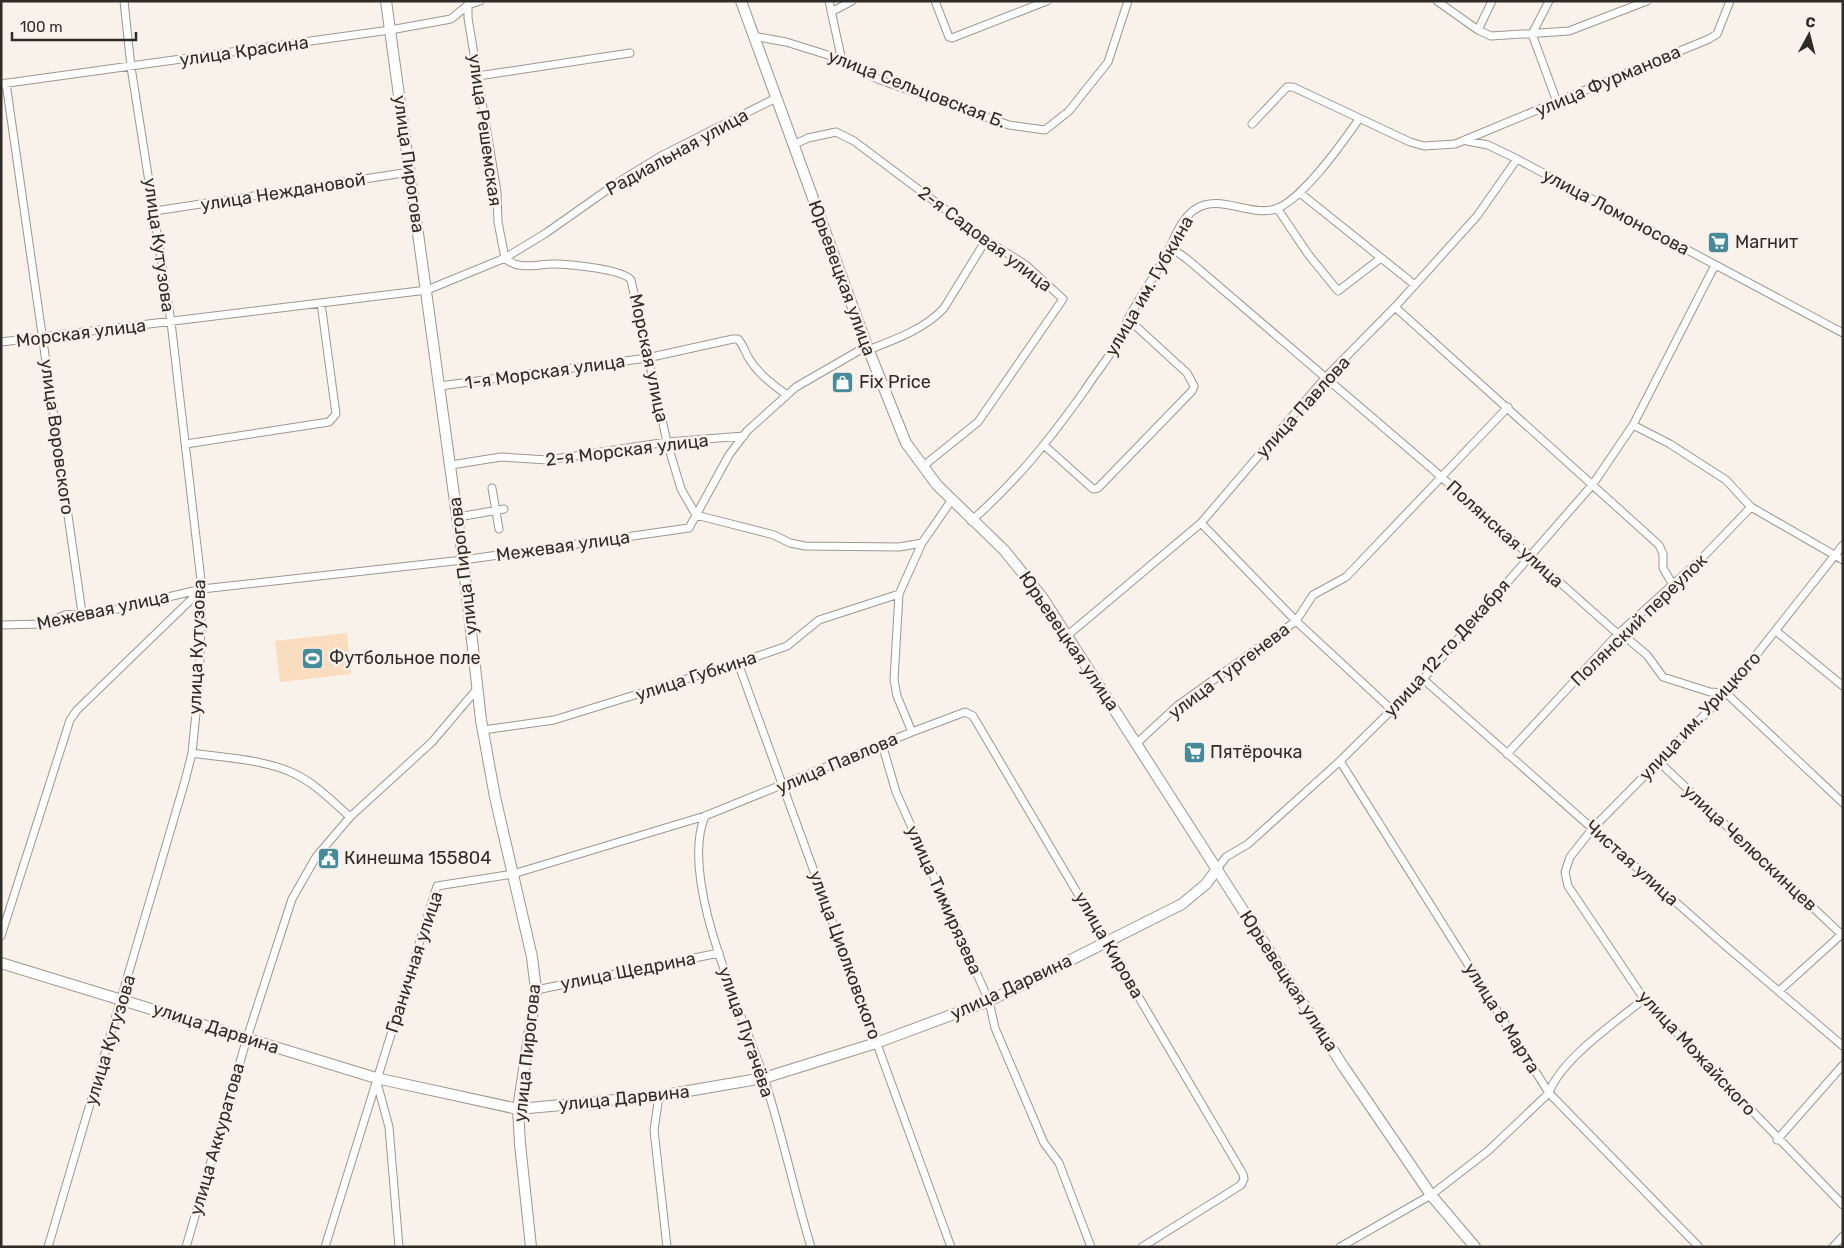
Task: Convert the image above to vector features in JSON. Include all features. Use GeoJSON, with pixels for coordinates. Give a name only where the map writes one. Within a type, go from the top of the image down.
{"type":"FeatureCollection","features":[{"type":"Feature","properties":{"kind":"street","name":"улица Кутузова"},"geometry":{"type":"LineString","coordinates":[[48,1247],[185,781],[192,753],[199,683],[202,589],[171,322],[131,67],[124,1]]}},
{"type":"Feature","properties":{"kind":"street","name":"улица Пирогова"},"geometry":{"type":"LineString","coordinates":[[386,1],[458,517],[483,730],[495,797],[532,957],[536,990],[518,1109],[531,1247]]}},
{"type":"Feature","properties":{"kind":"street","name":"улица Красина"},"geometry":{"type":"LineString","coordinates":[[4,83],[390,30],[451,18],[468,3],[480,1]]}},
{"type":"Feature","properties":{"kind":"street","name":"Юрьевецкая улица"},"geometry":{"type":"LineString","coordinates":[[741,1],[868,348],[901,432],[922,467],[951,501],[1004,550],[1025,573],[1068,635],[1343,1066],[1431,1195],[1475,1247]]}},
{"type":"Feature","properties":{"kind":"street"},"geometry":{"type":"LineString","coordinates":[[828,1],[842,61]]}},
{"type":"Feature","properties":{"kind":"street"},"geometry":{"type":"LineString","coordinates":[[831,12],[852,1]]}},
{"type":"Feature","properties":{"kind":"street"},"geometry":{"type":"LineString","coordinates":[[935,1],[949,37],[952,38],[1047,1]]}},
{"type":"Feature","properties":{"kind":"street","name":"улица Сельцовская Б."},"geometry":{"type":"LineString","coordinates":[[753,36],[786,42],[842,61],[880,80],[1009,125],[1046,130],[1069,111],[1108,62],[1128,1]]}},
{"type":"Feature","properties":{"kind":"street"},"geometry":{"type":"LineString","coordinates":[[1437,1],[1478,30],[1491,36],[1569,31],[1581,28],[1647,1]]}},
{"type":"Feature","properties":{"kind":"street"},"geometry":{"type":"LineString","coordinates":[[1478,30],[1492,1]]}},
{"type":"Feature","properties":{"kind":"street"},"geometry":{"type":"LineString","coordinates":[[1549,1],[1532,34],[1557,102]]}},
{"type":"Feature","properties":{"kind":"street","name":"улица Фурманова"},"geometry":{"type":"LineString","coordinates":[[1467,141],[1709,39],[1717,34],[1730,1]]}},
{"type":"Feature","properties":{"kind":"street","name":"улица Решемская"},"geometry":{"type":"LineString","coordinates":[[468,3],[505,258]]}},
{"type":"Feature","properties":{"kind":"street"},"geometry":{"type":"LineString","coordinates":[[478,76],[630,53]]}},
{"type":"Feature","properties":{"kind":"street","name":"улица Воровского"},"geometry":{"type":"LineString","coordinates":[[4,83],[82,613]]}},
{"type":"Feature","properties":{"kind":"street"},"geometry":{"type":"LineString","coordinates":[[1252,124],[1287,87],[1293,88],[1410,142],[1424,146],[1455,144],[1467,141]]}},
{"type":"Feature","properties":{"kind":"street","name":"Радиальная улица"},"geometry":{"type":"LineString","coordinates":[[505,258],[546,233],[617,183],[661,156],[776,98]]}},
{"type":"Feature","properties":{"kind":"street"},"geometry":{"type":"LineString","coordinates":[[1360,119],[1334,155],[1300,193],[1278,208],[1308,254],[1338,291],[1381,258]]}},
{"type":"Feature","properties":{"kind":"street","name":"2-я Садовая улица"},"geometry":{"type":"LineString","coordinates":[[793,145],[808,138],[836,132],[854,141],[986,240],[1026,265],[1063,299],[978,422],[922,467]]}},
{"type":"Feature","properties":{"kind":"street","name":"улица Ломоносова"},"geometry":{"type":"LineString","coordinates":[[1467,141],[1488,145],[1517,159],[1843,333]]}},
{"type":"Feature","properties":{"kind":"street","name":"улица Павлова"},"geometry":{"type":"LineString","coordinates":[[1068,635],[1201,523],[1325,378],[1395,307],[1477,216],[1517,159]]}},
{"type":"Feature","properties":{"kind":"street","name":"улица Неждановой"},"geometry":{"type":"LineString","coordinates":[[155,211],[410,172]]}},
{"type":"Feature","properties":{"kind":"street"},"geometry":{"type":"LineString","coordinates":[[1300,193],[1415,285]]}},
{"type":"Feature","properties":{"kind":"street","name":"улица им. Губкина"},"geometry":{"type":"LineString","coordinates":[[971,521],[1003,493],[1045,446],[1118,342],[1128,319],[1184,221],[1193,210],[1204,205],[1220,203],[1270,211],[1278,208]]}},
{"type":"Feature","properties":{"kind":"street","name":"Межевая улица"},"geometry":{"type":"LineString","coordinates":[[1,625],[43,624],[65,615],[113,610],[202,589],[463,560],[689,528],[729,455],[744,436],[796,387],[868,348],[894,340],[935,317],[944,308],[986,240]]}},
{"type":"Feature","properties":{"kind":"street","name":"Полянская улица"},"geometry":{"type":"LineString","coordinates":[[1170,247],[1194,265],[1442,478],[1618,634],[1629,640],[1647,655],[1663,677],[1710,692],[1726,692]]}},
{"type":"Feature","properties":{"kind":"street","name":"Морская улица"},"geometry":{"type":"LineString","coordinates":[[1,342],[427,290],[505,258],[515,265],[561,264],[628,275],[631,280],[667,442],[682,489],[696,515]]}},
{"type":"Feature","properties":{"kind":"street","name":"улица 12-го Декабря"},"geometry":{"type":"LineString","coordinates":[[1216,869],[1226,858],[1248,844],[1340,762],[1423,679],[1593,484],[1633,425],[1715,265]]}},
{"type":"Feature","properties":{"kind":"street"},"geometry":{"type":"LineString","coordinates":[[186,444],[329,422],[334,419],[336,414],[322,303]]}},
{"type":"Feature","properties":{"kind":"street"},"geometry":{"type":"LineString","coordinates":[[1395,307],[1659,545],[1663,554],[1663,568],[1673,585]]}},
{"type":"Feature","properties":{"kind":"street"},"geometry":{"type":"LineString","coordinates":[[1045,446],[1093,489],[1098,488],[1192,391],[1194,386],[1187,373],[1128,319]]}},
{"type":"Feature","properties":{"kind":"street","name":"1-я Морская улица"},"geometry":{"type":"LineString","coordinates":[[440,386],[647,358],[733,339],[738,340],[762,376],[787,395]]}},
{"type":"Feature","properties":{"kind":"street","name":"улица Тургенева"},"geometry":{"type":"LineString","coordinates":[[1137,743],[1177,706],[1296,621],[1313,595],[1346,577],[1508,407]]}},
{"type":"Feature","properties":{"kind":"street"},"geometry":{"type":"LineString","coordinates":[[1633,425],[1670,444],[1726,480],[1751,508],[1843,560]]}},
{"type":"Feature","properties":{"kind":"street","name":"2-я Морская улица"},"geometry":{"type":"LineString","coordinates":[[451,465],[501,457],[548,460],[667,442],[744,436]]}},
{"type":"Feature","properties":{"kind":"street"},"geometry":{"type":"LineString","coordinates":[[492,488],[499,529]]}},
{"type":"Feature","properties":{"kind":"street"},"geometry":{"type":"LineString","coordinates":[[912,732],[897,696],[894,680],[899,594],[922,543],[951,501]]}},
{"type":"Feature","properties":{"kind":"street","name":"Полянский переулок"},"geometry":{"type":"LineString","coordinates":[[1506,754],[1618,634],[1673,585],[1751,508]]}},
{"type":"Feature","properties":{"kind":"street"},"geometry":{"type":"LineString","coordinates":[[458,517],[504,509]]}},
{"type":"Feature","properties":{"kind":"street"},"geometry":{"type":"LineString","coordinates":[[696,515],[717,522],[774,535],[790,543],[805,546],[899,547],[922,543]]}},
{"type":"Feature","properties":{"kind":"street"},"geometry":{"type":"LineString","coordinates":[[1201,523],[1296,621],[1392,710]]}},
{"type":"Feature","properties":{"kind":"street","name":"улица им. Урицкого"},"geometry":{"type":"LineString","coordinates":[[1568,886],[1565,872],[1570,857],[1593,828],[1726,692],[1776,632],[1843,545]]}},
{"type":"Feature","properties":{"kind":"street"},"geometry":{"type":"LineString","coordinates":[[1,936],[70,720],[77,710],[202,589]]}},
{"type":"Feature","properties":{"kind":"street","name":"улица Губкина"},"geometry":{"type":"LineString","coordinates":[[483,730],[554,720],[738,663],[786,646],[819,620],[899,594]]}},
{"type":"Feature","properties":{"kind":"street"},"geometry":{"type":"LineString","coordinates":[[1776,632],[1843,686]]}},
{"type":"Feature","properties":{"kind":"street","name":"улица Циолковского"},"geometry":{"type":"LineString","coordinates":[[738,663],[951,1247]]}},
{"type":"Feature","properties":{"kind":"street","name":"Чистая улица"},"geometry":{"type":"LineString","coordinates":[[1423,679],[1506,754],[1843,1046]]}},
{"type":"Feature","properties":{"kind":"street","name":"улица Аккуратова"},"geometry":{"type":"LineString","coordinates":[[186,1247],[247,1038],[292,899],[316,857],[350,817],[432,742],[477,689]]}},
{"type":"Feature","properties":{"kind":"street"},"geometry":{"type":"LineString","coordinates":[[1726,692],[1843,803]]}},
{"type":"Feature","properties":{"kind":"street","name":"улица Павлова"},"geometry":{"type":"LineString","coordinates":[[705,816],[784,786],[912,732],[965,712],[970,713]]}},
{"type":"Feature","properties":{"kind":"street","name":"улица Кирова"},"geometry":{"type":"LineString","coordinates":[[970,713],[1243,1174],[1244,1180],[1241,1185],[1142,1247]]}},
{"type":"Feature","properties":{"kind":"street","name":"улица Тимирязева"},"geometry":{"type":"LineString","coordinates":[[882,744],[896,792],[989,1001],[994,1028],[1044,1142],[1059,1163],[1091,1247]]}},
{"type":"Feature","properties":{"kind":"street"},"geometry":{"type":"LineString","coordinates":[[192,753],[266,765],[294,773],[319,789],[350,817]]}},
{"type":"Feature","properties":{"kind":"street","name":"улица 8 Марта"},"geometry":{"type":"LineString","coordinates":[[1340,762],[1549,1093],[1699,1247]]}},
{"type":"Feature","properties":{"kind":"street","name":"улица Челюскинцев"},"geometry":{"type":"LineString","coordinates":[[1659,762],[1842,934]]}},
{"type":"Feature","properties":{"kind":"street","name":"Граничная улица"},"geometry":{"type":"LineString","coordinates":[[325,1247],[437,886],[513,874],[705,816]]}},
{"type":"Feature","properties":{"kind":"street","name":"улица Пугачёва"},"geometry":{"type":"LineString","coordinates":[[705,816],[699,832],[698,860],[700,876],[719,953],[746,1033],[764,1078],[811,1247]]}},
{"type":"Feature","properties":{"kind":"street","name":"улица Дарвина"},"geometry":{"type":"LineString","coordinates":[[1,962],[376,1078],[518,1109],[659,1096],[764,1078],[876,1043],[989,1001],[1182,904],[1206,884],[1216,869]]}},
{"type":"Feature","properties":{"kind":"street","name":"улица Можайского"},"geometry":{"type":"LineString","coordinates":[[1568,886],[1644,1000],[1777,1140],[1843,1205]]}},
{"type":"Feature","properties":{"kind":"street"},"geometry":{"type":"LineString","coordinates":[[1779,991],[1842,934]]}},
{"type":"Feature","properties":{"kind":"street","name":"улица Щедрина"},"geometry":{"type":"LineString","coordinates":[[536,990],[719,953]]}},
{"type":"Feature","properties":{"kind":"street"},"geometry":{"type":"LineString","coordinates":[[1340,1247],[1431,1195],[1488,1151],[1549,1093],[1553,1081],[1564,1068],[1644,1000]]}},
{"type":"Feature","properties":{"kind":"street"},"geometry":{"type":"LineString","coordinates":[[1777,1140],[1843,1065]]}},
{"type":"Feature","properties":{"kind":"street"},"geometry":{"type":"LineString","coordinates":[[376,1078],[390,1127],[399,1247]]}},
{"type":"Feature","properties":{"kind":"street"},"geometry":{"type":"LineString","coordinates":[[659,1096],[654,1130],[667,1247]]}},
{"type":"Feature","properties":{"kind":"street"},"geometry":{"type":"LineString","coordinates":[[1833,1247],[1843,1236]]}},
{"type":"Feature","properties":{"kind":"shaded area","name":"Футбольное поле"},"geometry":{"type":"Polygon","coordinates":[[[347,633],[351,674],[280,682],[275,641],[347,633]]]}},
{"type":"Feature","properties":{"kind":"place","name":"Магнит"},"geometry":{"type":"Point","coordinates":[1719,242]}},
{"type":"Feature","properties":{"kind":"place","name":"Fix Price"},"geometry":{"type":"Point","coordinates":[843,382]}},
{"type":"Feature","properties":{"kind":"place","name":"Футбольное поле"},"geometry":{"type":"Point","coordinates":[313,658]}},
{"type":"Feature","properties":{"kind":"place","name":"Пятёрочка"},"geometry":{"type":"Point","coordinates":[1194,752]}},
{"type":"Feature","properties":{"kind":"place","name":"Кинешма 155804"},"geometry":{"type":"Point","coordinates":[328,858]}}]}
